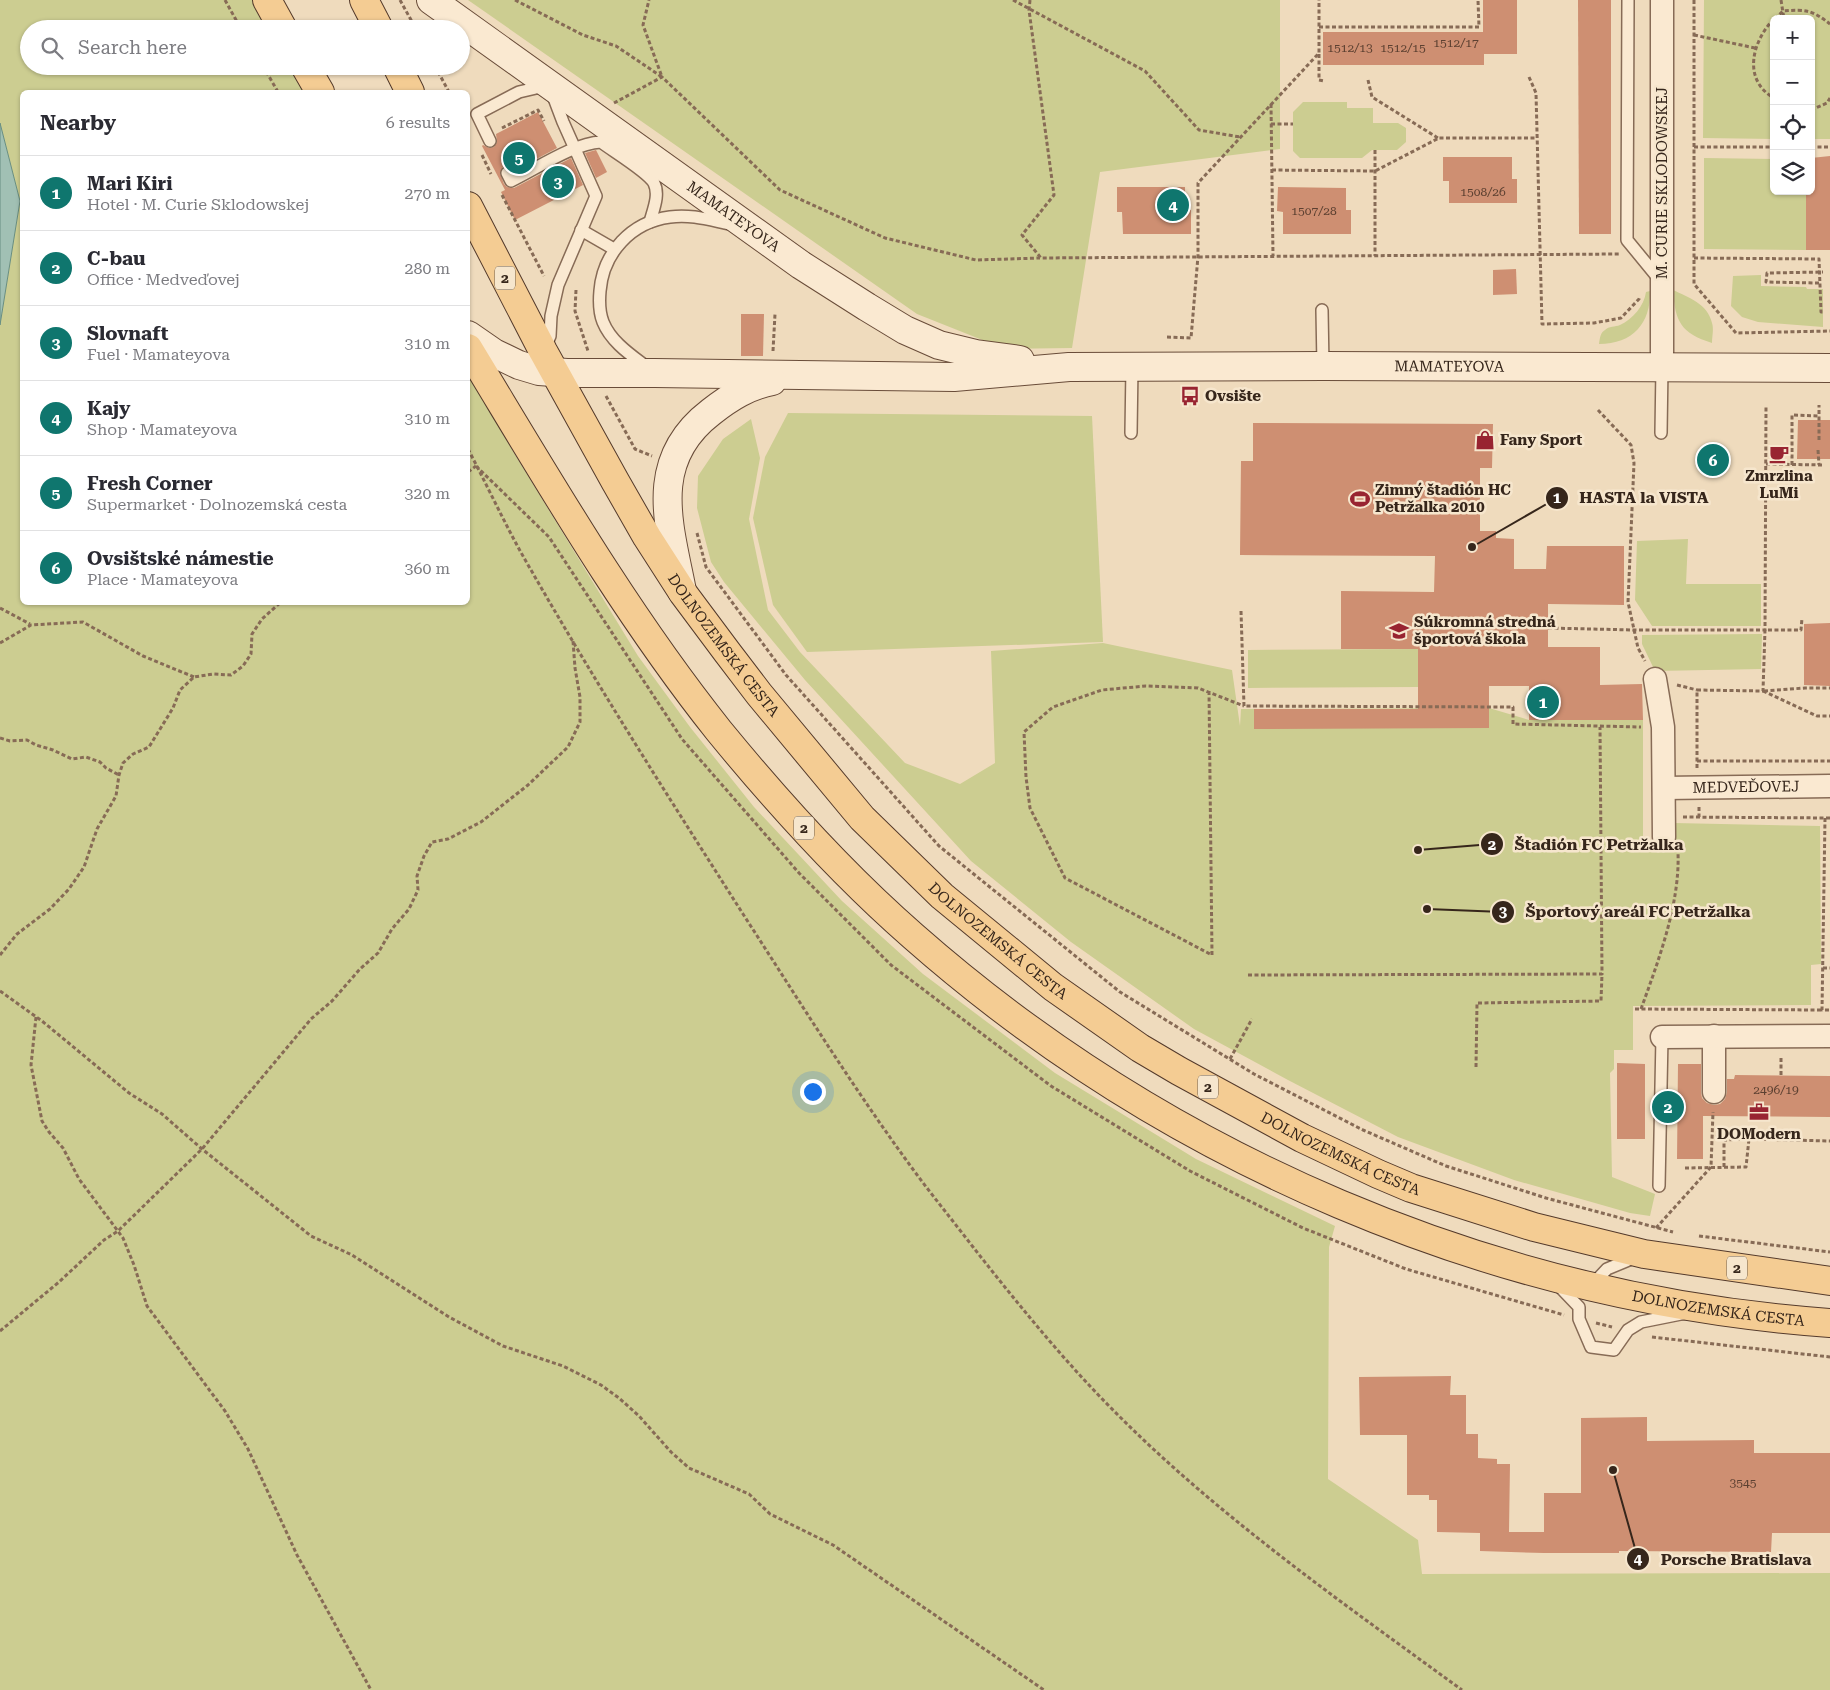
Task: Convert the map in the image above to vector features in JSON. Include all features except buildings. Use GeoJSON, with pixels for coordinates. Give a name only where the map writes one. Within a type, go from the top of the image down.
{"type":"FeatureCollection","features":[{"type":"Feature","properties":{"kind":"main road"},"geometry":{"type":"LineString","coordinates":[[266,0],[278,20]]}},
{"type":"Feature","properties":{"kind":"main road"},"geometry":{"type":"LineString","coordinates":[[364,0],[374,20]]}},
{"type":"Feature","properties":{"kind":"main road"},"geometry":{"type":"LineString","coordinates":[[310,75],[319,90]]}},
{"type":"Feature","properties":{"kind":"main road"},"geometry":{"type":"LineString","coordinates":[[402,75],[409,90]]}},
{"type":"Feature","properties":{"kind":"main road","name":"DOLNOZEMSKÁ CESTA"},"geometry":{"type":"LineString","coordinates":[[470,210],[549,362],[615,481],[683,593],[758,694],[843,796],[890,846],[942,896],[993,940],[1053,987],[1140,1048],[1178,1071],[1302,1138],[1403,1184],[1534,1227],[1644,1254],[1830,1281]]}},
{"type":"Feature","properties":{"kind":"main road","name":"DOLNOZEMSKÁ CESTA"},"geometry":{"type":"LineString","coordinates":[[470,351],[612,580],[687,690],[721,733],[804,829],[912,935],[971,984],[1046,1040],[1126,1094],[1180,1126],[1260,1167],[1354,1211],[1441,1244],[1550,1277],[1584,1297],[1645,1298],[1707,1308],[1830,1323]]}},
{"type":"Feature","properties":{"kind":"street","name":"MAMATEYOVA"},"geometry":{"type":"LineString","coordinates":[[431,0],[459,20]]}},
{"type":"Feature","properties":{"kind":"street","name":"M. CURIE SKLODOWSKEJ"},"geometry":{"type":"LineString","coordinates":[[1662,0],[1662,367]]}},
{"type":"Feature","properties":{"kind":"street","name":"MAMATEYOVA"},"geometry":{"type":"LineString","coordinates":[[470,28],[828,282],[905,330],[951,348],[976,354],[1068,367]]}},
{"type":"Feature","properties":{"kind":"street","name":"MAMATEYOVA"},"geometry":{"type":"LineString","coordinates":[[470,336],[494,354],[513,363],[539,371],[549,362],[655,373],[954,377],[1068,367],[1830,368]]}},
{"type":"Feature","properties":{"kind":"street"},"geometry":{"type":"LineString","coordinates":[[683,593],[670,532],[667,503],[669,475],[678,450],[690,432],[731,397],[757,384],[785,376]]}},
{"type":"Feature","properties":{"kind":"street"},"geometry":{"type":"LineString","coordinates":[[1655,679],[1664,727],[1664,788],[1671,841]]}},
{"type":"Feature","properties":{"kind":"street","name":"MEDVEĎOVEJ"},"geometry":{"type":"LineString","coordinates":[[1664,788],[1830,786]]}},
{"type":"Feature","properties":{"kind":"street"},"geometry":{"type":"LineString","coordinates":[[1714,1036],[1714,1092]]}},
{"type":"Feature","properties":{"kind":"street"},"geometry":{"type":"LineString","coordinates":[[1662,1037],[1830,1036]]}},
{"type":"Feature","properties":{"kind":"lane"},"geometry":{"type":"LineString","coordinates":[[1628,0],[1627,240],[1662,283]]}},
{"type":"Feature","properties":{"kind":"lane"},"geometry":{"type":"LineString","coordinates":[[489,138],[477,114],[519,92],[549,85],[596,196],[558,285],[552,316],[549,362]]}},
{"type":"Feature","properties":{"kind":"lane"},"geometry":{"type":"LineString","coordinates":[[507,173],[511,182],[575,149],[592,142],[601,142],[645,174],[654,184],[656,198],[650,222]]}},
{"type":"Feature","properties":{"kind":"lane"},"geometry":{"type":"LineString","coordinates":[[655,373],[626,352],[609,333],[602,321],[599,305],[601,281],[608,258],[614,249],[629,234],[650,222],[669,217],[695,216],[752,229]]}},
{"type":"Feature","properties":{"kind":"lane"},"geometry":{"type":"LineString","coordinates":[[582,230],[614,249]]}},
{"type":"Feature","properties":{"kind":"lane"},"geometry":{"type":"LineString","coordinates":[[1322,310],[1323,366]]}},
{"type":"Feature","properties":{"kind":"lane"},"geometry":{"type":"LineString","coordinates":[[1131,434],[1132,367]]}},
{"type":"Feature","properties":{"kind":"lane"},"geometry":{"type":"LineString","coordinates":[[1661,433],[1662,367]]}},
{"type":"Feature","properties":{"kind":"lane"},"geometry":{"type":"LineString","coordinates":[[1659,1186],[1662,1037]]}},
{"type":"Feature","properties":{"kind":"lane"},"geometry":{"type":"LineString","coordinates":[[1644,1254],[1607,1270],[1584,1297],[1579,1319],[1591,1347],[1614,1350],[1628,1330],[1641,1322],[1707,1308]]}},
{"type":"Feature","properties":{"kind":"path"},"geometry":{"type":"LineString","coordinates":[[225,0],[236,20]]}},
{"type":"Feature","properties":{"kind":"path"},"geometry":{"type":"LineString","coordinates":[[400,0],[411,20]]}},
{"type":"Feature","properties":{"kind":"path"},"geometry":{"type":"LineString","coordinates":[[515,0],[583,34],[616,46],[662,77],[780,190],[885,238],[976,260],[1198,256],[1540,256],[1640,254]]}},
{"type":"Feature","properties":{"kind":"path"},"geometry":{"type":"LineString","coordinates":[[649,0],[642,24],[662,77]]}},
{"type":"Feature","properties":{"kind":"path"},"geometry":{"type":"LineString","coordinates":[[1013,0],[1145,71],[1199,130],[1240,137]]}},
{"type":"Feature","properties":{"kind":"path"},"geometry":{"type":"LineString","coordinates":[[1030,0],[1029,10],[1054,195],[1022,235],[1041,258]]}},
{"type":"Feature","properties":{"kind":"path"},"geometry":{"type":"LineString","coordinates":[[1319,0],[1319,80],[1324,81]]}},
{"type":"Feature","properties":{"kind":"path"},"geometry":{"type":"LineString","coordinates":[[1319,27],[1478,27],[1478,0]]}},
{"type":"Feature","properties":{"kind":"path"},"geometry":{"type":"LineString","coordinates":[[1694,0],[1694,284],[1736,333],[1830,331]]}},
{"type":"Feature","properties":{"kind":"path"},"geometry":{"type":"LineString","coordinates":[[1781,0],[1784,15]]}},
{"type":"Feature","properties":{"kind":"path"},"geometry":{"type":"LineString","coordinates":[[1778,15],[1783,11],[1815,12],[1830,24]]}},
{"type":"Feature","properties":{"kind":"path"},"geometry":{"type":"LineString","coordinates":[[1770,23],[1763,30],[1755,48],[1755,77],[1762,88],[1770,95]]}},
{"type":"Feature","properties":{"kind":"path"},"geometry":{"type":"LineString","coordinates":[[1694,35],[1755,48]]}},
{"type":"Feature","properties":{"kind":"path"},"geometry":{"type":"LineString","coordinates":[[1167,336],[1191,338],[1198,256],[1198,183],[1319,53]]}},
{"type":"Feature","properties":{"kind":"path"},"geometry":{"type":"LineString","coordinates":[[268,75],[277,90]]}},
{"type":"Feature","properties":{"kind":"path"},"geometry":{"type":"LineString","coordinates":[[440,75],[448,90]]}},
{"type":"Feature","properties":{"kind":"path"},"geometry":{"type":"LineString","coordinates":[[591,115],[662,77]]}},
{"type":"Feature","properties":{"kind":"path"},"geometry":{"type":"LineString","coordinates":[[1529,77],[1536,93],[1542,324],[1594,323],[1622,318],[1639,299],[1641,291]]}},
{"type":"Feature","properties":{"kind":"path"},"geometry":{"type":"LineString","coordinates":[[1368,80],[1372,97],[1439,138]]}},
{"type":"Feature","properties":{"kind":"path"},"geometry":{"type":"LineString","coordinates":[[1815,108],[1827,103],[1830,98]]}},
{"type":"Feature","properties":{"kind":"path"},"geometry":{"type":"LineString","coordinates":[[1272,103],[1273,256]]}},
{"type":"Feature","properties":{"kind":"path"},"geometry":{"type":"LineString","coordinates":[[489,138],[538,110],[546,125]]}},
{"type":"Feature","properties":{"kind":"path"},"geometry":{"type":"LineString","coordinates":[[1272,124],[1293,124]]}},
{"type":"Feature","properties":{"kind":"path"},"geometry":{"type":"LineString","coordinates":[[1272,170],[1375,171],[1439,138],[1537,138]]}},
{"type":"Feature","properties":{"kind":"path"},"geometry":{"type":"LineString","coordinates":[[1694,147],[1770,147]]}},
{"type":"Feature","properties":{"kind":"path"},"geometry":{"type":"LineString","coordinates":[[1815,147],[1830,147]]}},
{"type":"Feature","properties":{"kind":"path"},"geometry":{"type":"LineString","coordinates":[[478,149],[496,182]]}},
{"type":"Feature","properties":{"kind":"path"},"geometry":{"type":"LineString","coordinates":[[1375,150],[1375,256]]}},
{"type":"Feature","properties":{"kind":"path"},"geometry":{"type":"LineString","coordinates":[[500,191],[547,282]]}},
{"type":"Feature","properties":{"kind":"path"},"geometry":{"type":"LineString","coordinates":[[1694,258],[1818,259],[1820,312],[1823,312]]}},
{"type":"Feature","properties":{"kind":"path"},"geometry":{"type":"LineString","coordinates":[[1819,283],[1766,282],[1767,273],[1823,272]]}},
{"type":"Feature","properties":{"kind":"path"},"geometry":{"type":"LineString","coordinates":[[775,314],[785,376]]}},
{"type":"Feature","properties":{"kind":"path"},"geometry":{"type":"LineString","coordinates":[[1818,440],[1819,405]]}},
{"type":"Feature","properties":{"kind":"path"},"geometry":{"type":"LineString","coordinates":[[1763,691],[1766,407]]}},
{"type":"Feature","properties":{"kind":"path"},"geometry":{"type":"LineString","coordinates":[[1598,410],[1631,445],[1634,463],[1628,602],[1638,648],[1655,679]]}},
{"type":"Feature","properties":{"kind":"path"},"geometry":{"type":"LineString","coordinates":[[1792,465],[1792,416],[1819,416]]}},
{"type":"Feature","properties":{"kind":"path"},"geometry":{"type":"LineString","coordinates":[[1818,450],[1819,465]]}},
{"type":"Feature","properties":{"kind":"path"},"geometry":{"type":"LineString","coordinates":[[470,452],[504,522],[647,763],[841,1067],[906,1161],[1000,1282],[1057,1350],[1115,1412],[1166,1461],[1219,1506],[1306,1574],[1462,1690]]}},
{"type":"Feature","properties":{"kind":"path"},"geometry":{"type":"LineString","coordinates":[[1766,464],[1824,465]]}},
{"type":"Feature","properties":{"kind":"path"},"geometry":{"type":"LineString","coordinates":[[470,470],[476,466]]}},
{"type":"Feature","properties":{"kind":"path"},"geometry":{"type":"LineString","coordinates":[[695,526],[706,567],[786,675],[939,846],[1120,992],[1254,1074],[1362,1130],[1446,1166],[1546,1198],[1673,1232]]}},
{"type":"Feature","properties":{"kind":"path"},"geometry":{"type":"LineString","coordinates":[[0,643],[31,625],[82,622],[143,656],[194,677],[213,674],[231,675],[244,666],[250,654],[252,634],[262,619],[278,605]]}},
{"type":"Feature","properties":{"kind":"path"},"geometry":{"type":"LineString","coordinates":[[0,608],[31,625]]}},
{"type":"Feature","properties":{"kind":"path"},"geometry":{"type":"LineString","coordinates":[[1242,611],[1244,706]]}},
{"type":"Feature","properties":{"kind":"path"},"geometry":{"type":"LineString","coordinates":[[1548,628],[1801,630],[1802,618]]}},
{"type":"Feature","properties":{"kind":"path"},"geometry":{"type":"LineString","coordinates":[[0,1331],[59,1282],[104,1240],[118,1231],[202,1150],[311,1018],[332,1001],[360,969],[378,953],[392,929],[409,909],[418,890],[417,876],[424,856],[432,842],[448,839],[481,822],[528,785],[568,747],[580,722],[580,698],[573,640]]}},
{"type":"Feature","properties":{"kind":"path"},"geometry":{"type":"LineString","coordinates":[[0,954],[17,934],[50,909],[69,889],[84,867],[97,829],[116,796],[123,762],[133,754],[149,747],[173,708],[180,690],[194,677]]}},
{"type":"Feature","properties":{"kind":"path"},"geometry":{"type":"LineString","coordinates":[[1209,691],[1212,955],[1065,878],[1030,808],[1026,777],[1024,732],[1054,707],[1102,690],[1146,686],[1198,688],[1209,691],[1244,706],[1513,706],[1513,724],[1643,727]]}},
{"type":"Feature","properties":{"kind":"path"},"geometry":{"type":"LineString","coordinates":[[1700,817],[1697,761],[1697,690],[1763,691],[1827,687]]}},
{"type":"Feature","properties":{"kind":"path"},"geometry":{"type":"LineString","coordinates":[[1763,691],[1817,716],[1830,716]]}},
{"type":"Feature","properties":{"kind":"path"},"geometry":{"type":"LineString","coordinates":[[1476,1067],[1476,1004],[1601,1002],[1600,727]]}},
{"type":"Feature","properties":{"kind":"path"},"geometry":{"type":"LineString","coordinates":[[0,738],[10,741],[27,740],[36,746],[53,750],[72,759],[86,757],[100,762],[106,768],[119,775]]}},
{"type":"Feature","properties":{"kind":"path"},"geometry":{"type":"LineString","coordinates":[[1697,761],[1830,761]]}},
{"type":"Feature","properties":{"kind":"path"},"geometry":{"type":"LineString","coordinates":[[1677,818],[1828,818],[1822,1010]]}},
{"type":"Feature","properties":{"kind":"path"},"geometry":{"type":"LineString","coordinates":[[1641,1009],[1663,948],[1679,872],[1671,841]]}},
{"type":"Feature","properties":{"kind":"path"},"geometry":{"type":"LineString","coordinates":[[1823,968],[1830,968]]}},
{"type":"Feature","properties":{"kind":"path"},"geometry":{"type":"LineString","coordinates":[[1248,975],[1602,974]]}},
{"type":"Feature","properties":{"kind":"path"},"geometry":{"type":"LineString","coordinates":[[0,991],[36,1017],[128,1094],[162,1114],[202,1150],[311,1236],[352,1255],[448,1317],[503,1346],[563,1366],[601,1385],[619,1398],[689,1468],[748,1494],[770,1514],[833,1545],[1044,1690]]}},
{"type":"Feature","properties":{"kind":"path"},"geometry":{"type":"LineString","coordinates":[[1635,1009],[1830,1010]]}},
{"type":"Feature","properties":{"kind":"path"},"geometry":{"type":"LineString","coordinates":[[36,1017],[31,1065],[42,1121],[49,1132],[64,1148],[79,1179],[123,1238],[147,1306],[225,1411],[248,1449],[297,1555],[371,1690]]}},
{"type":"Feature","properties":{"kind":"path"},"geometry":{"type":"LineString","coordinates":[[1230,1059],[1252,1019]]}},
{"type":"Feature","properties":{"kind":"path"},"geometry":{"type":"LineString","coordinates":[[1780,1052],[1782,1075]]}},
{"type":"Feature","properties":{"kind":"path"},"geometry":{"type":"LineString","coordinates":[[1656,1228],[1711,1167],[1714,1092]]}},
{"type":"Feature","properties":{"kind":"path"},"geometry":{"type":"LineString","coordinates":[[1685,1168],[1746,1167],[1749,1139]]}},
{"type":"Feature","properties":{"kind":"path"},"geometry":{"type":"LineString","coordinates":[[1724,1168],[1724,1140],[1830,1141]]}},
{"type":"Feature","properties":{"kind":"path"},"geometry":{"type":"LineString","coordinates":[[1693,1235],[1830,1252]]}},
{"type":"Feature","properties":{"kind":"green space"},"geometry":{"type":"Polygon","coordinates":[[[0,0],[253,0],[264,20],[20,20],[20,75],[296,75],[305,90],[20,90],[20,201],[0,123],[0,0]]]}},
{"type":"Feature","properties":{"kind":"green space"},"geometry":{"type":"Polygon","coordinates":[[[468,0],[1280,0],[1280,149],[1100,172],[1072,348],[1005,349],[917,314],[468,0]]]}},
{"type":"Feature","properties":{"kind":"green space"},"geometry":{"type":"Polygon","coordinates":[[[1704,0],[1830,0],[1830,139],[1815,139],[1815,15],[1770,15],[1770,139],[1703,138],[1704,0]]]}},
{"type":"Feature","properties":{"kind":"green space"},"geometry":{"type":"Polygon","coordinates":[[[1303,102],[1347,102],[1347,108],[1373,108],[1373,123],[1398,123],[1406,128],[1406,142],[1397,150],[1372,150],[1362,158],[1300,158],[1293,151],[1293,112],[1303,102]]]}},
{"type":"Feature","properties":{"kind":"green space"},"geometry":{"type":"Polygon","coordinates":[[[1704,158],[1770,159],[1770,195],[1806,195],[1806,250],[1704,249],[1704,158]]]}},
{"type":"Feature","properties":{"kind":"green space"},"geometry":{"type":"Polygon","coordinates":[[[20,201],[20,605],[470,605],[470,376],[514,453],[638,656],[690,727],[754,807],[842,901],[923,974],[1055,1073],[1196,1159],[1335,1226],[1329,1247],[1328,1479],[1418,1540],[1422,1574],[1830,1573],[1830,1690],[0,1690],[0,325],[20,201]]]}},
{"type":"Feature","properties":{"kind":"green space"},"geometry":{"type":"Polygon","coordinates":[[[1761,275],[1761,286],[1823,289],[1823,327],[1758,322],[1742,317],[1731,306],[1733,276],[1761,275]]]}},
{"type":"Feature","properties":{"kind":"green space"},"geometry":{"type":"Polygon","coordinates":[[[1673,290],[1697,302],[1710,316],[1713,325],[1712,343],[1693,335],[1682,325],[1678,318],[1673,290]]]}},
{"type":"Feature","properties":{"kind":"green space"},"geometry":{"type":"Polygon","coordinates":[[[1650,291],[1647,313],[1638,329],[1630,336],[1621,340],[1599,344],[1603,331],[1620,325],[1629,319],[1637,312],[1646,292],[1650,291]]]}},
{"type":"Feature","properties":{"kind":"green space"},"geometry":{"type":"Polygon","coordinates":[[[788,413],[1092,416],[1103,642],[807,652],[773,605],[753,518],[765,457],[788,413]]]}},
{"type":"Feature","properties":{"kind":"green space"},"geometry":{"type":"Polygon","coordinates":[[[751,419],[760,458],[749,519],[768,610],[800,652],[905,763],[960,784],[995,763],[991,651],[1103,643],[1232,670],[1240,726],[1241,709],[1489,708],[1529,720],[1643,720],[1643,847],[1673,845],[1674,823],[1820,826],[1821,964],[1811,965],[1811,1005],[1633,1006],[1633,1050],[1614,1050],[1614,1069],[1610,1073],[1612,1177],[1655,1194],[1650,1216],[1630,1213],[1514,1180],[1398,1137],[1194,1029],[1071,942],[971,861],[805,680],[724,582],[711,562],[697,508],[698,476],[723,439],[751,419]]]}},
{"type":"Feature","properties":{"kind":"green space"},"geometry":{"type":"Polygon","coordinates":[[[1688,539],[1686,584],[1761,584],[1761,626],[1652,626],[1635,600],[1637,541],[1688,539]]]}},
{"type":"Feature","properties":{"kind":"green space"},"geometry":{"type":"Polygon","coordinates":[[[1762,634],[1761,669],[1655,671],[1642,644],[1642,635],[1762,634]]]}},
{"type":"Feature","properties":{"kind":"green space"},"geometry":{"type":"Polygon","coordinates":[[[1418,649],[1418,687],[1248,688],[1248,650],[1418,649]]]}},
{"type":"Feature","properties":{"kind":"shaded area"},"geometry":{"type":"Polygon","coordinates":[[[0,123],[20,201],[0,325],[0,123]]]}},
{"type":"Feature","properties":{"kind":"place","name":"Fresh Corner"},"geometry":{"type":"Point","coordinates":[519,158]}},
{"type":"Feature","properties":{"kind":"place","name":"Slovnaft"},"geometry":{"type":"Point","coordinates":[558,182]}},
{"type":"Feature","properties":{"kind":"place","name":"Kajy"},"geometry":{"type":"Point","coordinates":[1173,205]}},
{"type":"Feature","properties":{"kind":"place","name":"Ovsište"},"geometry":{"type":"Point","coordinates":[1190,396]}},
{"type":"Feature","properties":{"kind":"place","name":"Fany Sport"},"geometry":{"type":"Point","coordinates":[1485,440]}},
{"type":"Feature","properties":{"kind":"place","name":"Zmrzlina LuMi"},"geometry":{"type":"Point","coordinates":[1779,454]}},
{"type":"Feature","properties":{"kind":"place","name":"Ovsištské námestie"},"geometry":{"type":"Point","coordinates":[1713,460]}},
{"type":"Feature","properties":{"kind":"place","name":"Zimný štadión HC Petržalka 2010"},"geometry":{"type":"Point","coordinates":[1360,499]}},
{"type":"Feature","properties":{"kind":"place","name":"HASTA la VISTA"},"geometry":{"type":"Point","coordinates":[1472,547]}},
{"type":"Feature","properties":{"kind":"place","name":"Súkromná stredná športová škola"},"geometry":{"type":"Point","coordinates":[1399,631]}},
{"type":"Feature","properties":{"kind":"place","name":"Mari Kiri"},"geometry":{"type":"Point","coordinates":[1543,702]}},
{"type":"Feature","properties":{"kind":"place","name":"Štadión FC Petržalka"},"geometry":{"type":"Point","coordinates":[1418,850]}},
{"type":"Feature","properties":{"kind":"place","name":"Športový areál FC Petržalka"},"geometry":{"type":"Point","coordinates":[1427,909]}},
{"type":"Feature","properties":{"kind":"place","name":"C-bau"},"geometry":{"type":"Point","coordinates":[1668,1107]}},
{"type":"Feature","properties":{"kind":"place","name":"DOModern"},"geometry":{"type":"Point","coordinates":[1759,1112]}},
{"type":"Feature","properties":{"kind":"place","name":"Porsche Bratislava"},"geometry":{"type":"Point","coordinates":[1613,1470]}}]}
